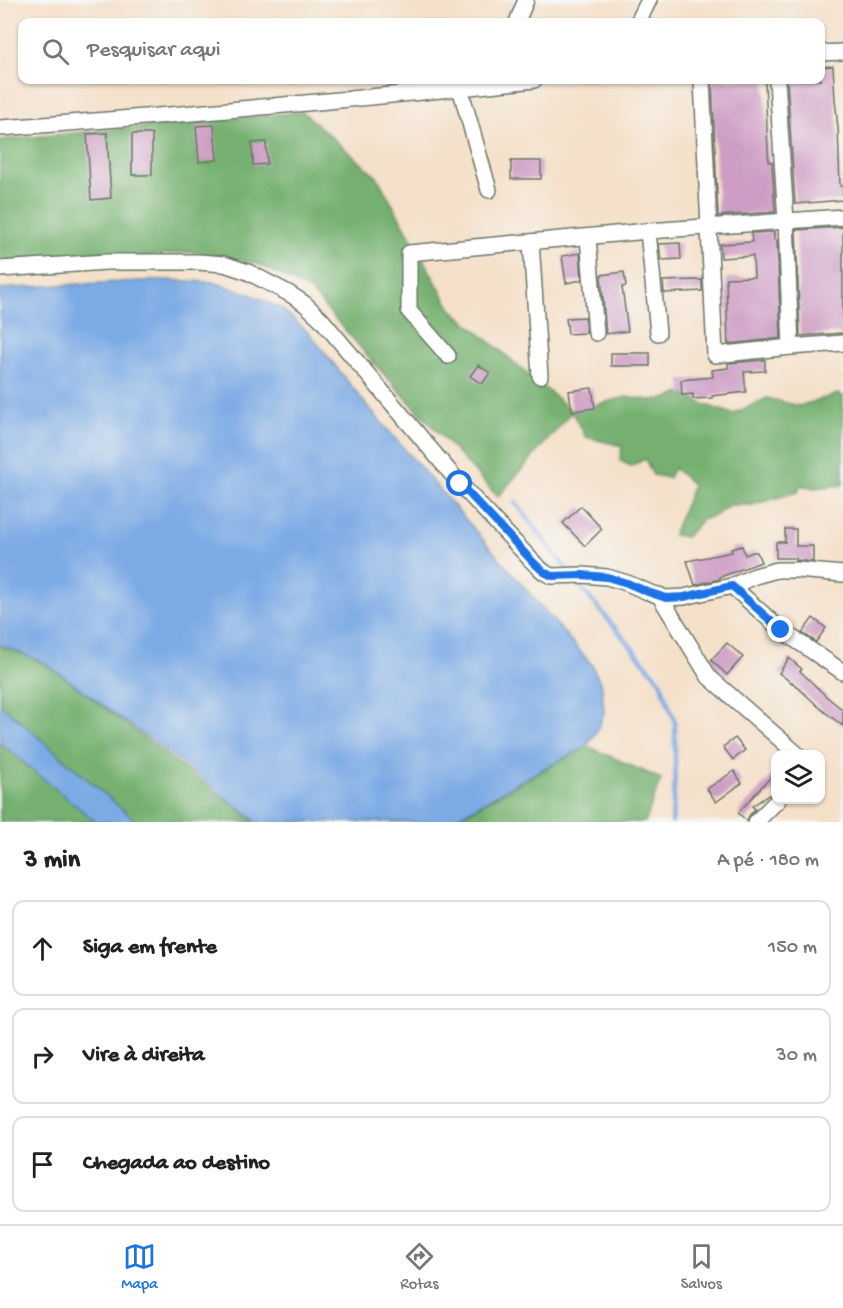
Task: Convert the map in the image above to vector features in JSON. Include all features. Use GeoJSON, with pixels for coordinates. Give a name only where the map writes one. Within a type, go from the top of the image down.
{"type":"FeatureCollection","features":[{"type":"Feature","properties":{"kind":"street"},"geometry":{"type":"LineString","coordinates":[[519,18],[526,0]]}},
{"type":"Feature","properties":{"kind":"street"},"geometry":{"type":"LineString","coordinates":[[640,18],[649,0]]}},
{"type":"Feature","properties":{"kind":"street"},"geometry":{"type":"LineString","coordinates":[[825,54],[843,56]]}},
{"type":"Feature","properties":{"kind":"street"},"geometry":{"type":"LineString","coordinates":[[0,128],[217,112],[482,84]]}},
{"type":"Feature","properties":{"kind":"street"},"geometry":{"type":"LineString","coordinates":[[702,84],[715,355],[843,343]]}},
{"type":"Feature","properties":{"kind":"street"},"geometry":{"type":"LineString","coordinates":[[777,84],[791,347]]}},
{"type":"Feature","properties":{"kind":"street"},"geometry":{"type":"LineString","coordinates":[[460,88],[489,190]]}},
{"type":"Feature","properties":{"kind":"street"},"geometry":{"type":"LineString","coordinates":[[448,356],[409,311],[409,253],[648,231],[843,217]]}},
{"type":"Feature","properties":{"kind":"street"},"geometry":{"type":"LineString","coordinates":[[648,231],[658,333]]}},
{"type":"Feature","properties":{"kind":"street"},"geometry":{"type":"LineString","coordinates":[[588,237],[596,333]]}},
{"type":"Feature","properties":{"kind":"street"},"geometry":{"type":"LineString","coordinates":[[531,242],[540,376]]}},
{"type":"Feature","properties":{"kind":"street"},"geometry":{"type":"LineString","coordinates":[[0,269],[107,262],[198,262],[224,264],[280,288],[305,304],[321,319],[460,484],[534,563],[552,576],[607,577],[666,598],[684,597],[732,586],[777,570],[843,574]]}},
{"type":"Feature","properties":{"kind":"street"},"geometry":{"type":"LineString","coordinates":[[732,586],[781,630],[843,672]]}},
{"type":"Feature","properties":{"kind":"street"},"geometry":{"type":"LineString","coordinates":[[659,595],[709,676],[792,750]]}},
{"type":"Feature","properties":{"kind":"street"},"geometry":{"type":"LineString","coordinates":[[756,822],[774,804]]}},
{"type":"Feature","properties":{"kind":"green space"},"geometry":{"type":"Polygon","coordinates":[[[303,112],[377,177],[451,309],[572,411],[626,397],[650,400],[668,398],[681,393],[733,414],[767,398],[799,406],[838,394],[843,396],[843,485],[813,488],[800,485],[798,492],[752,505],[729,505],[716,515],[702,520],[686,537],[673,535],[693,485],[674,468],[669,478],[653,475],[645,459],[631,466],[620,461],[622,446],[586,437],[572,412],[498,497],[381,371],[310,290],[256,263],[191,252],[0,270],[0,140],[303,112]]]}},
{"type":"Feature","properties":{"kind":"green space"},"geometry":{"type":"Polygon","coordinates":[[[0,645],[45,663],[255,822],[137,822],[0,704],[0,645]]]}},
{"type":"Feature","properties":{"kind":"green space"},"geometry":{"type":"Polygon","coordinates":[[[0,743],[98,822],[0,822],[0,743]]]}},
{"type":"Feature","properties":{"kind":"green space"},"geometry":{"type":"Polygon","coordinates":[[[587,746],[661,779],[645,822],[450,822],[587,746]]]}},
{"type":"Feature","properties":{"kind":"water"},"geometry":{"type":"Polygon","coordinates":[[[163,280],[212,282],[250,294],[282,309],[310,334],[368,407],[592,665],[602,687],[604,713],[597,731],[587,746],[449,822],[257,822],[178,760],[45,663],[0,645],[0,289],[163,280]]]}},
{"type":"Feature","properties":{"kind":"water"},"geometry":{"type":"Polygon","coordinates":[[[0,704],[137,822],[96,822],[0,743],[0,704]]]}},
{"type":"Feature","properties":{"kind":"building"},"geometry":{"type":"Polygon","coordinates":[[[833,66],[840,186],[843,186],[843,200],[795,204],[787,84],[825,84],[825,67],[833,66]]]}},
{"type":"Feature","properties":{"kind":"building"},"geometry":{"type":"Polygon","coordinates":[[[712,84],[765,84],[768,152],[769,162],[772,162],[775,212],[718,216],[712,84]]]}},
{"type":"Feature","properties":{"kind":"building"},"geometry":{"type":"Polygon","coordinates":[[[214,125],[217,160],[199,162],[196,126],[214,125]]]}},
{"type":"Feature","properties":{"kind":"building"},"geometry":{"type":"Polygon","coordinates":[[[107,133],[111,198],[91,200],[87,134],[107,133]]]}},
{"type":"Feature","properties":{"kind":"building"},"geometry":{"type":"Polygon","coordinates":[[[132,134],[152,134],[152,175],[132,175],[132,134]]]}},
{"type":"Feature","properties":{"kind":"building"},"geometry":{"type":"Polygon","coordinates":[[[266,142],[267,164],[253,165],[252,143],[266,142]]]}},
{"type":"Feature","properties":{"kind":"building"},"geometry":{"type":"Polygon","coordinates":[[[511,161],[541,161],[541,179],[511,179],[511,161]]]}},
{"type":"Feature","properties":{"kind":"building"},"geometry":{"type":"Polygon","coordinates":[[[843,227],[843,333],[800,336],[796,230],[843,227]]]}},
{"type":"Feature","properties":{"kind":"building"},"geometry":{"type":"Polygon","coordinates":[[[774,232],[774,240],[777,240],[781,338],[728,344],[726,278],[754,277],[753,256],[721,258],[720,244],[752,242],[751,233],[774,232]]]}},
{"type":"Feature","properties":{"kind":"building"},"geometry":{"type":"Polygon","coordinates":[[[680,243],[681,259],[661,260],[659,244],[680,243]]]}},
{"type":"Feature","properties":{"kind":"building"},"geometry":{"type":"Polygon","coordinates":[[[580,253],[582,280],[566,283],[562,256],[580,253]]]}},
{"type":"Feature","properties":{"kind":"building"},"geometry":{"type":"Polygon","coordinates":[[[624,272],[626,286],[622,287],[628,331],[606,334],[601,275],[624,272]]]}},
{"type":"Feature","properties":{"kind":"building"},"geometry":{"type":"Polygon","coordinates":[[[702,280],[702,291],[664,293],[663,281],[702,280]]]}},
{"type":"Feature","properties":{"kind":"building"},"geometry":{"type":"Polygon","coordinates":[[[585,317],[586,333],[568,334],[566,318],[585,317]]]}},
{"type":"Feature","properties":{"kind":"building"},"geometry":{"type":"Polygon","coordinates":[[[611,353],[650,353],[650,366],[611,366],[611,353]]]}},
{"type":"Feature","properties":{"kind":"building"},"geometry":{"type":"Polygon","coordinates":[[[765,360],[765,371],[744,372],[746,392],[693,399],[693,394],[682,395],[681,380],[713,377],[712,370],[728,368],[728,363],[765,360]]]}},
{"type":"Feature","properties":{"kind":"building"},"geometry":{"type":"Polygon","coordinates":[[[478,365],[490,373],[482,384],[470,376],[478,365]]]}},
{"type":"Feature","properties":{"kind":"building"},"geometry":{"type":"Polygon","coordinates":[[[592,388],[595,408],[572,411],[569,391],[592,388]]]}},
{"type":"Feature","properties":{"kind":"building"},"geometry":{"type":"Polygon","coordinates":[[[581,506],[602,529],[585,546],[563,523],[581,506]]]}},
{"type":"Feature","properties":{"kind":"building"},"geometry":{"type":"Polygon","coordinates":[[[785,529],[796,529],[796,546],[813,546],[813,562],[796,560],[796,558],[776,558],[776,542],[785,542],[785,529]]]}},
{"type":"Feature","properties":{"kind":"building"},"geometry":{"type":"Polygon","coordinates":[[[742,546],[745,555],[757,552],[761,562],[720,577],[720,579],[695,585],[687,561],[732,552],[731,549],[742,546]]]}},
{"type":"Feature","properties":{"kind":"building"},"geometry":{"type":"Polygon","coordinates":[[[813,618],[826,628],[816,642],[802,633],[813,618]]]}},
{"type":"Feature","properties":{"kind":"building"},"geometry":{"type":"Polygon","coordinates":[[[727,643],[743,657],[727,675],[711,660],[727,643]]]}},
{"type":"Feature","properties":{"kind":"building"},"geometry":{"type":"Polygon","coordinates":[[[789,658],[843,710],[843,726],[779,673],[789,658]]]}},
{"type":"Feature","properties":{"kind":"building"},"geometry":{"type":"Polygon","coordinates":[[[735,738],[745,750],[733,760],[723,747],[735,738]]]}},
{"type":"Feature","properties":{"kind":"building"},"geometry":{"type":"Polygon","coordinates":[[[734,771],[742,783],[716,802],[707,789],[734,771]]]}},
{"type":"Feature","properties":{"kind":"building"},"geometry":{"type":"Polygon","coordinates":[[[771,777],[771,793],[752,806],[755,809],[747,821],[738,813],[771,777]]]}},
{"type":"Feature","properties":{"kind":"waterway"},"geometry":{"type":"LineString","coordinates":[[515,502],[568,571]]}},
{"type":"Feature","properties":{"kind":"waterway"},"geometry":{"type":"LineString","coordinates":[[573,578],[660,681],[675,722],[672,822]]}},
{"type":"Feature","properties":{"kind":"route"},"geometry":{"type":"LineString","coordinates":[[460,484],[534,563],[552,576],[607,577],[666,598],[684,597],[732,586],[781,630]]}}]}
